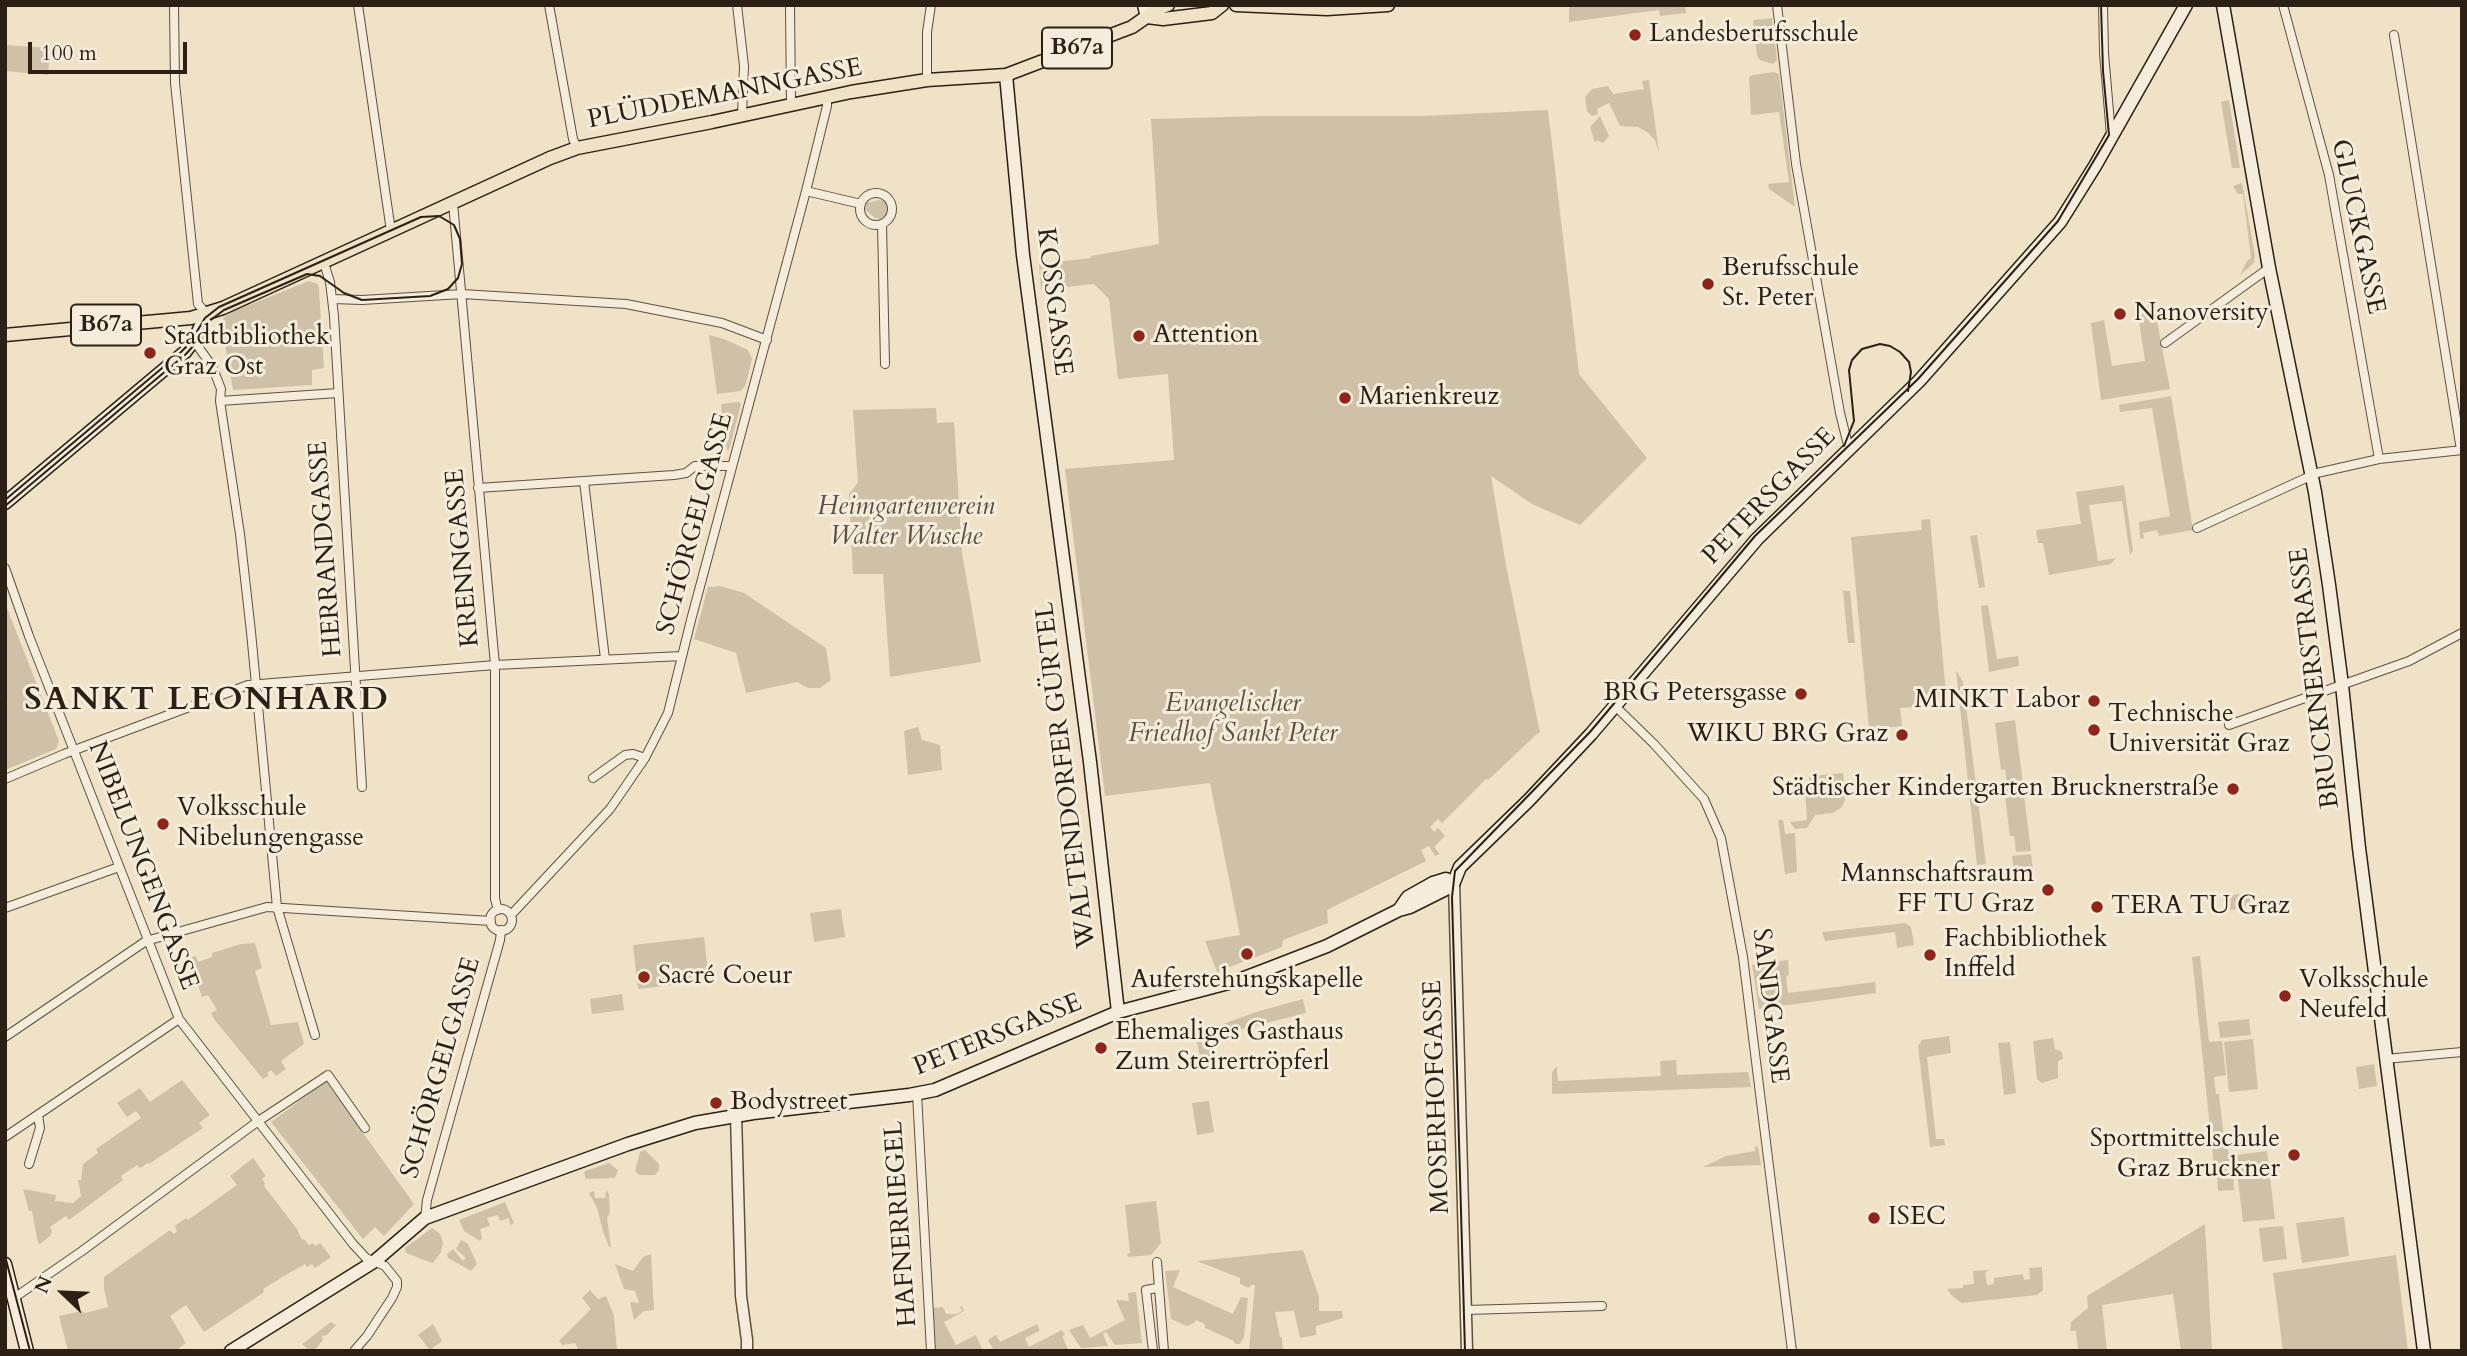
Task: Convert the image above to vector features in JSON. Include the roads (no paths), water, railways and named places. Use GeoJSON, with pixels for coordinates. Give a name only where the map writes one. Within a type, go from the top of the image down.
{"type":"FeatureCollection","features":[{"type":"Feature","properties":{"kind":"main road","name":"PLÜDDEMANNGASSE"},"geometry":{"type":"LineString","coordinates":[[324,262],[577,148],[791,103],[927,80],[1006,75],[1132,27],[1146,11],[1168,5]]}},
{"type":"Feature","properties":{"kind":"main road","name":"PLÜDDEMANNGASSE"},"geometry":{"type":"LineString","coordinates":[[1146,11],[1163,19],[1212,13],[1222,5]]}},
{"type":"Feature","properties":{"kind":"main road"},"geometry":{"type":"LineString","coordinates":[[1236,5],[1388,5]]}},
{"type":"Feature","properties":{"kind":"main road","name":"PETERSGASSE"},"geometry":{"type":"LineString","coordinates":[[232,1351],[374,1261],[425,1218],[678,1127],[736,1115],[935,1090],[1118,1012],[1236,981],[1327,946],[1436,895],[1454,882],[1460,867],[1567,761],[1757,539],[1928,372],[2029,260],[2060,222],[2186,5]]}},
{"type":"Feature","properties":{"kind":"main road","name":"BRUCKNERSTRASSE"},"geometry":{"type":"LineString","coordinates":[[2223,5],[2269,268],[2311,475],[2342,685],[2385,1059],[2424,1351]]}},
{"type":"Feature","properties":{"kind":"main road","name":"KOSSGASSE"},"geometry":{"type":"LineString","coordinates":[[1006,75],[1023,255],[1060,533]]}},
{"type":"Feature","properties":{"kind":"main road","name":"B67a"},"geometry":{"type":"LineString","coordinates":[[5,334],[191,318],[324,262]]}},
{"type":"Feature","properties":{"kind":"main road"},"geometry":{"type":"LineString","coordinates":[[5,503],[181,355],[194,341],[206,313]]}},
{"type":"Feature","properties":{"kind":"main road","name":"WALTENDORFER GÜRTEL"},"geometry":{"type":"LineString","coordinates":[[1060,533],[1090,762],[1118,1012]]}},
{"type":"Feature","properties":{"kind":"main road"},"geometry":{"type":"LineString","coordinates":[[5,1264],[27,1351]]}},
{"type":"Feature","properties":{"kind":"street"},"geometry":{"type":"LineString","coordinates":[[174,5],[175,83],[198,304],[206,313]]}},
{"type":"Feature","properties":{"kind":"street"},"geometry":{"type":"LineString","coordinates":[[358,5],[391,232]]}},
{"type":"Feature","properties":{"kind":"street"},"geometry":{"type":"LineString","coordinates":[[549,5],[573,139],[577,148]]}},
{"type":"Feature","properties":{"kind":"street"},"geometry":{"type":"LineString","coordinates":[[737,5],[744,66],[742,115]]}},
{"type":"Feature","properties":{"kind":"street"},"geometry":{"type":"LineString","coordinates":[[790,5],[791,103]]}},
{"type":"Feature","properties":{"kind":"street"},"geometry":{"type":"LineString","coordinates":[[927,80],[930,5]]}},
{"type":"Feature","properties":{"kind":"street"},"geometry":{"type":"LineString","coordinates":[[1777,5],[1798,175],[1840,413],[1849,449]]}},
{"type":"Feature","properties":{"kind":"street"},"geometry":{"type":"LineString","coordinates":[[2103,5],[2111,137]]}},
{"type":"Feature","properties":{"kind":"street","name":"GLUCKGASSE"},"geometry":{"type":"LineString","coordinates":[[2283,5],[2329,175],[2379,459]]}},
{"type":"Feature","properties":{"kind":"street"},"geometry":{"type":"LineString","coordinates":[[2197,528],[2311,475],[2379,459],[2461,450],[2394,35]]}},
{"type":"Feature","properties":{"kind":"street","name":"SCHÖRGELGASSE"},"geometry":{"type":"LineString","coordinates":[[511,915],[610,809],[645,758],[668,713],[806,191],[827,97]]}},
{"type":"Feature","properties":{"kind":"street"},"geometry":{"type":"LineString","coordinates":[[806,191],[861,204]]}},
{"type":"Feature","properties":{"kind":"street"},"geometry":{"type":"LineString","coordinates":[[871,194],[881,194],[889,199],[892,213],[882,224],[876,225],[862,216],[861,204],[871,194]]}},
{"type":"Feature","properties":{"kind":"street","name":"KRENNGASSE"},"geometry":{"type":"LineString","coordinates":[[453,203],[495,665],[495,899],[498,910]]}},
{"type":"Feature","properties":{"kind":"street"},"geometry":{"type":"LineString","coordinates":[[882,224],[885,364]]}},
{"type":"Feature","properties":{"kind":"street","name":"HERRANDGASSE"},"geometry":{"type":"LineString","coordinates":[[324,262],[333,299],[362,787]]}},
{"type":"Feature","properties":{"kind":"street"},"geometry":{"type":"LineString","coordinates":[[2165,343],[2269,268]]}},
{"type":"Feature","properties":{"kind":"street"},"geometry":{"type":"LineString","coordinates":[[333,299],[362,300],[462,294],[645,306],[722,323],[767,340]]}},
{"type":"Feature","properties":{"kind":"street"},"geometry":{"type":"LineString","coordinates":[[194,341],[212,366],[221,389],[220,401],[240,534],[257,685],[277,907],[315,1035]]}},
{"type":"Feature","properties":{"kind":"street"},"geometry":{"type":"LineString","coordinates":[[220,401],[338,393]]}},
{"type":"Feature","properties":{"kind":"street"},"geometry":{"type":"LineString","coordinates":[[478,488],[684,474],[695,467],[732,467]]}},
{"type":"Feature","properties":{"kind":"street"},"geometry":{"type":"LineString","coordinates":[[584,481],[606,659]]}},
{"type":"Feature","properties":{"kind":"street","name":"NIBELUNGENGASSE"},"geometry":{"type":"LineString","coordinates":[[5,568],[146,940],[179,1019],[353,1244],[366,1258],[374,1261]]}},
{"type":"Feature","properties":{"kind":"street"},"geometry":{"type":"LineString","coordinates":[[2229,725],[2409,661],[2462,633]]}},
{"type":"Feature","properties":{"kind":"street"},"geometry":{"type":"LineString","coordinates":[[5,779],[248,685],[495,665],[682,656]]}},
{"type":"Feature","properties":{"kind":"street","name":"SANDGASSE"},"geometry":{"type":"LineString","coordinates":[[1615,706],[1704,799],[1721,838],[1743,957],[1792,1351]]}},
{"type":"Feature","properties":{"kind":"street"},"geometry":{"type":"LineString","coordinates":[[593,778],[625,755],[633,754],[645,758]]}},
{"type":"Feature","properties":{"kind":"street"},"geometry":{"type":"LineString","coordinates":[[5,908],[119,867]]}},
{"type":"Feature","properties":{"kind":"street","name":"MOSERHOFGASSE"},"geometry":{"type":"LineString","coordinates":[[1454,882],[1467,1351]]}},
{"type":"Feature","properties":{"kind":"street"},"geometry":{"type":"LineString","coordinates":[[5,1037],[146,940],[267,907],[491,921]]}},
{"type":"Feature","properties":{"kind":"street"},"geometry":{"type":"LineString","coordinates":[[498,910],[505,910],[511,915],[510,925],[501,930],[494,928],[492,915],[498,910]]}},
{"type":"Feature","properties":{"kind":"street","name":"SCHÖRGELGASSE"},"geometry":{"type":"LineString","coordinates":[[425,1218],[427,1200],[501,930]]}},
{"type":"Feature","properties":{"kind":"street"},"geometry":{"type":"LineString","coordinates":[[5,1137],[179,1019]]}},
{"type":"Feature","properties":{"kind":"street"},"geometry":{"type":"LineString","coordinates":[[2385,1059],[2462,1052]]}},
{"type":"Feature","properties":{"kind":"street"},"geometry":{"type":"LineString","coordinates":[[14,1298],[257,1122],[328,1074],[365,1128]]}},
{"type":"Feature","properties":{"kind":"street","name":"HAFNERRIEGEL"},"geometry":{"type":"LineString","coordinates":[[917,1094],[931,1351]]}},
{"type":"Feature","properties":{"kind":"street"},"geometry":{"type":"LineString","coordinates":[[29,1164],[40,1128],[38,1115]]}},
{"type":"Feature","properties":{"kind":"street"},"geometry":{"type":"LineString","coordinates":[[736,1115],[742,1309],[747,1351]]}},
{"type":"Feature","properties":{"kind":"street"},"geometry":{"type":"LineString","coordinates":[[354,1351],[367,1336],[397,1287],[393,1275],[381,1263],[374,1261]]}},
{"type":"Feature","properties":{"kind":"street"},"geometry":{"type":"LineString","coordinates":[[1157,1262],[1164,1351]]}},
{"type":"Feature","properties":{"kind":"street"},"geometry":{"type":"LineString","coordinates":[[1153,1351],[1146,1290],[1157,1288]]}},
{"type":"Feature","properties":{"kind":"street"},"geometry":{"type":"LineString","coordinates":[[1466,1310],[1602,1306]]}},
{"type":"Feature","properties":{"kind":"street"},"geometry":{"type":"LineString","coordinates":[[741,1351],[739,1339],[742,1309]]}},
{"type":"Feature","properties":{"kind":"street"},"geometry":{"type":"LineString","coordinates":[[1152,1333],[1162,1328]]}},
{"type":"Feature","properties":{"kind":"tram line"},"geometry":{"type":"LineString","coordinates":[[1465,1351],[1452,897],[1455,871],[1590,732],[1755,536],[1918,379],[2058,221],[2109,135],[2101,5]]}},
{"type":"Feature","properties":{"kind":"tram line"},"geometry":{"type":"LineString","coordinates":[[5,500],[180,353],[190,343],[205,318],[219,307],[421,217],[439,216],[454,225],[460,239],[462,264],[458,278],[448,289],[430,296],[362,300],[344,293],[320,276],[307,274],[224,310],[208,322],[186,354],[5,506]]}},
{"type":"Feature","properties":{"kind":"tram line"},"geometry":{"type":"LineString","coordinates":[[1844,446],[1854,421],[1849,370],[1852,360],[1862,349],[1880,344],[1900,352],[1909,362],[1911,372],[1908,391]]}},
{"type":"Feature","properties":{"kind":"tram line"},"geometry":{"type":"LineString","coordinates":[[5,1256],[30,1351]]}},
{"type":"Feature","properties":{"kind":"place","name":"Landesberufsschule"},"geometry":{"type":"Point","coordinates":[1635,35]}},
{"type":"Feature","properties":{"kind":"place","name":"Berufsschule St. Peter"},"geometry":{"type":"Point","coordinates":[1708,284]}},
{"type":"Feature","properties":{"kind":"place","name":"Nanoversity"},"geometry":{"type":"Point","coordinates":[2120,314]}},
{"type":"Feature","properties":{"kind":"place","name":"Attention"},"geometry":{"type":"Point","coordinates":[1139,336]}},
{"type":"Feature","properties":{"kind":"place","name":"Stadtbibliothek Graz Ost"},"geometry":{"type":"Point","coordinates":[150,353]}},
{"type":"Feature","properties":{"kind":"place","name":"Marienkreuz"},"geometry":{"type":"Point","coordinates":[1345,398]}},
{"type":"Feature","properties":{"kind":"place","name":"BRG Petersgasse"},"geometry":{"type":"Point","coordinates":[1801,694]}},
{"type":"Feature","properties":{"kind":"place","name":"MINKT Labor"},"geometry":{"type":"Point","coordinates":[2094,701]}},
{"type":"Feature","properties":{"kind":"place","name":"Technische Universität Graz"},"geometry":{"type":"Point","coordinates":[2094,730]}},
{"type":"Feature","properties":{"kind":"place","name":"WIKU BRG Graz"},"geometry":{"type":"Point","coordinates":[1902,735]}},
{"type":"Feature","properties":{"kind":"place","name":"Städtischer Kindergarten Brucknerstraße"},"geometry":{"type":"Point","coordinates":[2233,789]}},
{"type":"Feature","properties":{"kind":"place","name":"Volksschule Nibelungengasse"},"geometry":{"type":"Point","coordinates":[163,824]}},
{"type":"Feature","properties":{"kind":"place","name":"Mannschaftsraum FF TU Graz"},"geometry":{"type":"Point","coordinates":[2048,890]}},
{"type":"Feature","properties":{"kind":"place","name":"TERA TU Graz"},"geometry":{"type":"Point","coordinates":[2097,907]}},
{"type":"Feature","properties":{"kind":"place","name":"Auferstehungskapelle"},"geometry":{"type":"Point","coordinates":[1247,954]}},
{"type":"Feature","properties":{"kind":"place","name":"Fachbibliothek Inffeld"},"geometry":{"type":"Point","coordinates":[1930,955]}},
{"type":"Feature","properties":{"kind":"place","name":"Sacré Coeur"},"geometry":{"type":"Point","coordinates":[644,977]}},
{"type":"Feature","properties":{"kind":"place","name":"Volksschule Neufeld"},"geometry":{"type":"Point","coordinates":[2285,996]}},
{"type":"Feature","properties":{"kind":"place","name":"Ehemaliges Gasthaus Zum Steirertröpferl"},"geometry":{"type":"Point","coordinates":[1101,1048]}},
{"type":"Feature","properties":{"kind":"place","name":"Bodystreet"},"geometry":{"type":"Point","coordinates":[716,1103]}},
{"type":"Feature","properties":{"kind":"place","name":"Sportmittelschule Graz Bruckner"},"geometry":{"type":"Point","coordinates":[2294,1155]}},
{"type":"Feature","properties":{"kind":"place","name":"ISEC"},"geometry":{"type":"Point","coordinates":[1874,1218]}},
{"type":"Feature","properties":{"kind":"district","name":"SANKT LEONHARD"},"geometry":{"type":"Point","coordinates":[207,701]}},
{"type":"Feature","properties":{"kind":"park label","name":"Heimgartenverein Walter Wusche"},"geometry":{"type":"Point","coordinates":[906,523]}},
{"type":"Feature","properties":{"kind":"park label","name":"Evangelischer Friedhof Sankt Peter"},"geometry":{"type":"Point","coordinates":[1233,720]}}]}
